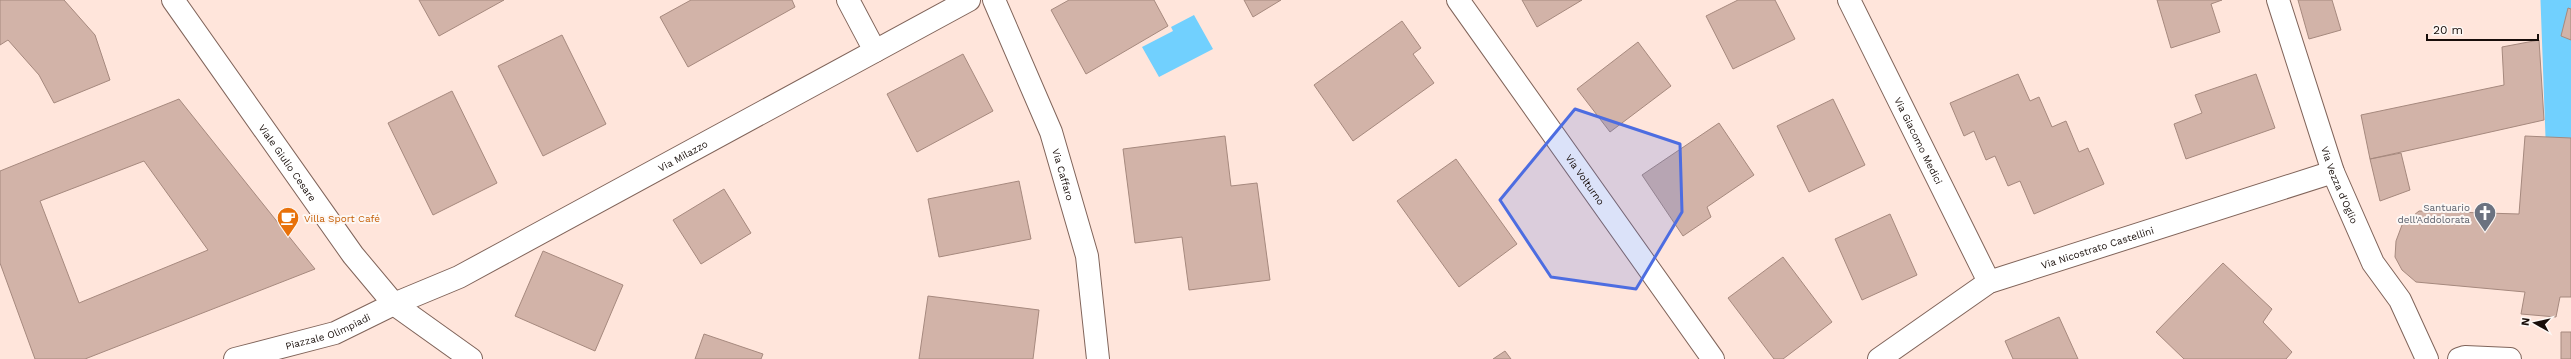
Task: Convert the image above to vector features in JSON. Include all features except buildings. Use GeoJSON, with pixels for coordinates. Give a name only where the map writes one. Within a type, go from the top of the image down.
{"type":"FeatureCollection","features":[{"type":"Feature","properties":{"kind":"street","name":"Viale Giulio Cesare"},"geometry":{"type":"LineString","coordinates":[[173,0],[353,255],[394,304],[471,359]]}},
{"type":"Feature","properties":{"kind":"street"},"geometry":{"type":"LineString","coordinates":[[848,0],[875,51]]}},
{"type":"Feature","properties":{"kind":"street","name":"Via Milazzo"},"geometry":{"type":"LineString","coordinates":[[394,304],[459,277],[969,0]]}},
{"type":"Feature","properties":{"kind":"street","name":"Via Caffaro"},"geometry":{"type":"LineString","coordinates":[[994,0],[1051,132],[1085,249],[1098,359]]}},
{"type":"Feature","properties":{"kind":"street","name":"Via Volturno"},"geometry":{"type":"LineString","coordinates":[[1458,0],[1713,359]]}},
{"type":"Feature","properties":{"kind":"street","name":"Via Giacomo Medici"},"geometry":{"type":"LineString","coordinates":[[1849,0],[1989,282]]}},
{"type":"Feature","properties":{"kind":"street","name":"Via Vezza d'Oglio"},"geometry":{"type":"LineString","coordinates":[[2278,0],[2333,172],[2373,263],[2400,300],[2427,359]]}},
{"type":"Feature","properties":{"kind":"street","name":"Via Nicostrato Castellini"},"geometry":{"type":"LineString","coordinates":[[1879,359],[1989,282],[2333,172]]}},
{"type":"Feature","properties":{"kind":"street","name":"Piazzale Olimpiadi"},"geometry":{"type":"LineString","coordinates":[[235,359],[335,333],[394,304]]}},
{"type":"Feature","properties":{"kind":"street"},"geometry":{"type":"LineString","coordinates":[[2459,359],[2465,357],[2510,359]]}},
{"type":"Feature","properties":{"kind":"highlighted area"},"geometry":{"type":"Polygon","coordinates":[[[1575,109],[1680,144],[1682,212],[1636,289],[1551,277],[1500,200],[1575,109]]]}},
{"type":"Feature","properties":{"kind":"water"},"geometry":{"type":"Polygon","coordinates":[[[1194,15],[1213,49],[1159,77],[1142,47],[1173,31],[1171,27],[1194,15]]]}},
{"type":"Feature","properties":{"kind":"waterway"},"geometry":{"type":"LineString","coordinates":[[2560,0],[2565,137]]}},
{"type":"Feature","properties":{"kind":"place","name":"Santuario dell'Addolorata"},"geometry":{"type":"Point","coordinates":[2485,232]}},
{"type":"Feature","properties":{"kind":"place","name":"Villa Sport Café"},"geometry":{"type":"Point","coordinates":[288,238]}}]}
